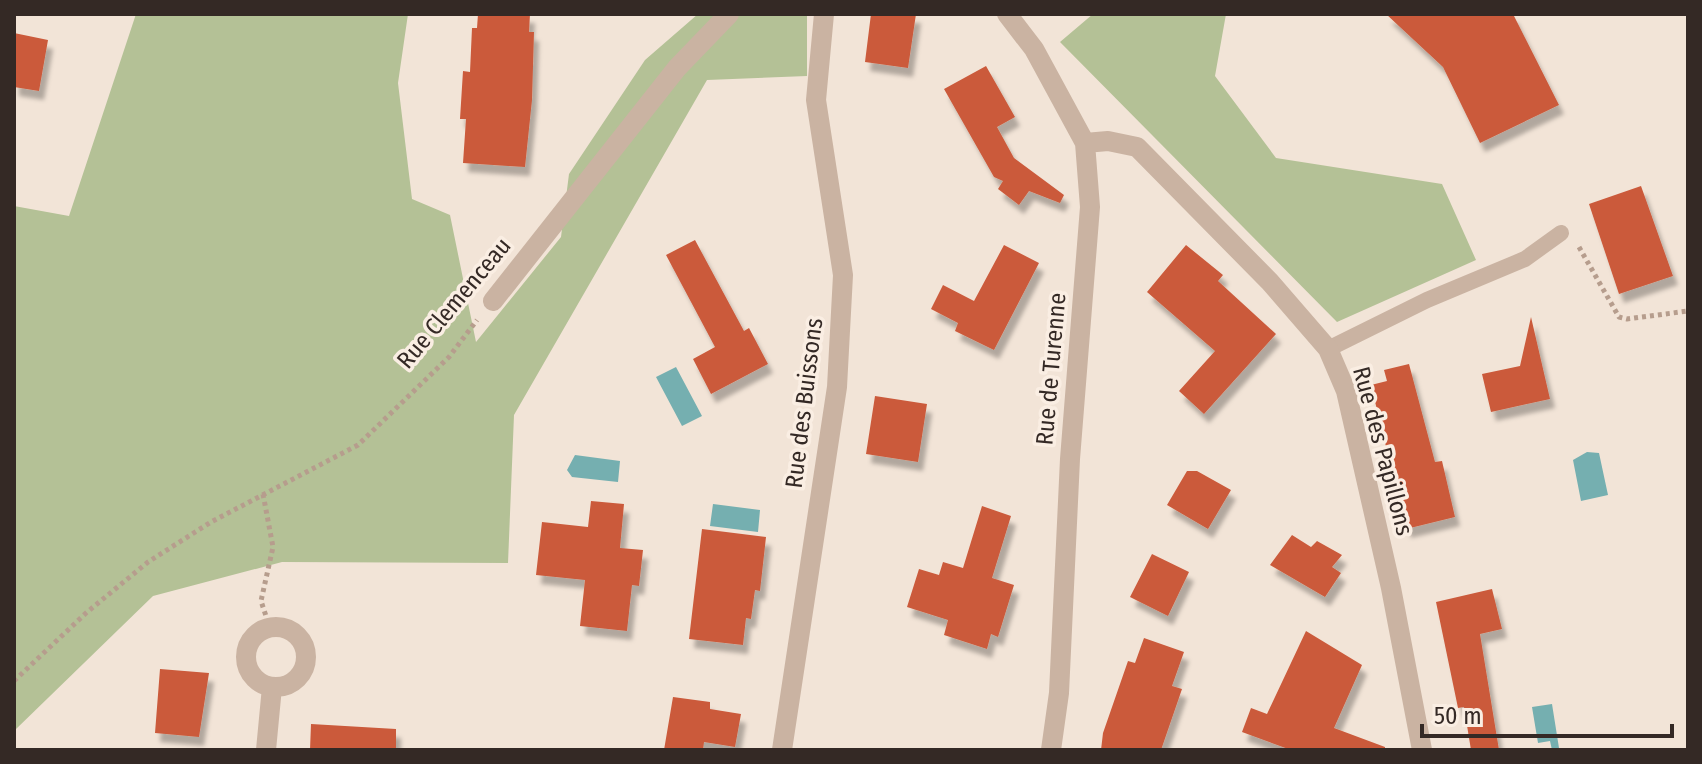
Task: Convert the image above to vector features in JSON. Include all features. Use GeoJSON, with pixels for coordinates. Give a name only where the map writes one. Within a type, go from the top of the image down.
{"type":"FeatureCollection","features":[{"type":"Feature","properties":{"kind":"street","name":"Rue Clemenceau"},"geometry":{"type":"LineString","coordinates":[[493,301],[677,68],[729,14]]}},
{"type":"Feature","properties":{"kind":"street","name":"Rue des Buissons"},"geometry":{"type":"LineString","coordinates":[[782,750],[837,387],[843,275],[816,100],[824,14]]}},
{"type":"Feature","properties":{"kind":"street","name":"Rue de Turenne"},"geometry":{"type":"LineString","coordinates":[[1007,14],[1034,49],[1085,143],[1090,207],[1070,459],[1059,693],[1051,750]]}},
{"type":"Feature","properties":{"kind":"street","name":"Rue des Papillons"},"geometry":{"type":"LineString","coordinates":[[1085,143],[1108,141],[1137,147],[1270,282],[1328,349],[1346,391],[1391,588],[1422,750]]}},
{"type":"Feature","properties":{"kind":"street"},"geometry":{"type":"LineString","coordinates":[[270,628],[290,631],[299,637],[306,656],[300,675],[283,686],[272,687],[256,679],[247,663],[254,637],[270,628]]}},
{"type":"Feature","properties":{"kind":"street"},"geometry":{"type":"LineString","coordinates":[[266,750],[272,687]]}},
{"type":"Feature","properties":{"kind":"lane"},"geometry":{"type":"LineString","coordinates":[[1328,349],[1461,285],[1525,259],[1561,233]]}},
{"type":"Feature","properties":{"kind":"path"},"geometry":{"type":"LineString","coordinates":[[1582,249],[1619,317],[1627,319],[1688,311]]}},
{"type":"Feature","properties":{"kind":"path","name":"Rue Clemenceau"},"geometry":{"type":"LineString","coordinates":[[14,681],[86,613],[148,562],[263,494],[358,445],[449,357],[493,301]]}},
{"type":"Feature","properties":{"kind":"path"},"geometry":{"type":"LineString","coordinates":[[263,494],[273,547],[261,601],[270,628]]}},
{"type":"Feature","properties":{"kind":"green space"},"geometry":{"type":"Polygon","coordinates":[[[136,14],[408,14],[398,83],[412,199],[450,215],[476,342],[561,237],[569,174],[645,60],[698,14],[807,14],[807,76],[707,80],[514,415],[508,563],[282,562],[153,596],[14,731],[14,206],[69,216],[136,14]]]}},
{"type":"Feature","properties":{"kind":"green space"},"geometry":{"type":"Polygon","coordinates":[[[1093,14],[1226,14],[1215,76],[1276,158],[1442,184],[1476,260],[1337,322],[1060,42],[1093,14]]]}},
{"type":"Feature","properties":{"kind":"water"},"geometry":{"type":"Polygon","coordinates":[[[676,367],[702,416],[682,426],[656,377],[676,367]]]}},
{"type":"Feature","properties":{"kind":"water"},"geometry":{"type":"Polygon","coordinates":[[[1587,452],[1599,453],[1608,495],[1581,501],[1573,460],[1587,452]]]}},
{"type":"Feature","properties":{"kind":"water"},"geometry":{"type":"Polygon","coordinates":[[[575,455],[620,461],[618,482],[572,477],[567,470],[575,455]]]}},
{"type":"Feature","properties":{"kind":"water"},"geometry":{"type":"Polygon","coordinates":[[[713,504],[760,510],[758,532],[710,526],[713,504]]]}},
{"type":"Feature","properties":{"kind":"water"},"geometry":{"type":"Polygon","coordinates":[[[1552,704],[1559,748],[1552,750],[1550,741],[1538,743],[1532,707],[1552,704]]]}},
{"type":"Feature","properties":{"kind":"building"},"geometry":{"type":"Polygon","coordinates":[[[478,14],[530,14],[529,32],[534,32],[532,100],[525,167],[463,163],[466,119],[460,119],[463,71],[470,72],[472,28],[477,28],[478,14]]]}},
{"type":"Feature","properties":{"kind":"building"},"geometry":{"type":"Polygon","coordinates":[[[871,14],[916,14],[908,68],[865,62],[871,14]]]}},
{"type":"Feature","properties":{"kind":"building"},"geometry":{"type":"Polygon","coordinates":[[[1386,14],[1513,14],[1559,105],[1480,143],[1443,67],[1386,14]]]}},
{"type":"Feature","properties":{"kind":"building"},"geometry":{"type":"Polygon","coordinates":[[[14,33],[48,40],[39,91],[14,87],[14,33]]]}},
{"type":"Feature","properties":{"kind":"building"},"geometry":{"type":"Polygon","coordinates":[[[986,66],[1015,117],[997,127],[1014,158],[1064,195],[1060,203],[1029,191],[1019,205],[998,189],[1003,181],[994,177],[944,89],[986,66]]]}},
{"type":"Feature","properties":{"kind":"building"},"geometry":{"type":"Polygon","coordinates":[[[1641,186],[1673,276],[1619,294],[1589,204],[1641,186]]]}},
{"type":"Feature","properties":{"kind":"building"},"geometry":{"type":"Polygon","coordinates":[[[695,240],[744,331],[749,328],[768,364],[711,394],[693,359],[715,347],[666,255],[695,240]]]}},
{"type":"Feature","properties":{"kind":"building"},"geometry":{"type":"Polygon","coordinates":[[[1004,245],[1039,263],[994,350],[955,331],[958,323],[931,309],[943,285],[974,301],[1004,245]]]}},
{"type":"Feature","properties":{"kind":"building"},"geometry":{"type":"Polygon","coordinates":[[[1186,245],[1223,275],[1218,281],[1276,334],[1204,414],[1179,391],[1215,351],[1147,292],[1186,245]]]}},
{"type":"Feature","properties":{"kind":"building"},"geometry":{"type":"Polygon","coordinates":[[[1531,317],[1550,399],[1491,412],[1482,374],[1520,366],[1531,317]]]}},
{"type":"Feature","properties":{"kind":"building"},"geometry":{"type":"Polygon","coordinates":[[[1409,364],[1435,462],[1442,461],[1455,517],[1406,529],[1371,385],[1387,381],[1384,370],[1409,364]]]}},
{"type":"Feature","properties":{"kind":"building"},"geometry":{"type":"Polygon","coordinates":[[[875,396],[927,404],[918,462],[866,454],[875,396]]]}},
{"type":"Feature","properties":{"kind":"building"},"geometry":{"type":"Polygon","coordinates":[[[1187,471],[1197,471],[1231,490],[1208,529],[1167,505],[1187,471]]]}},
{"type":"Feature","properties":{"kind":"building"},"geometry":{"type":"Polygon","coordinates":[[[591,501],[624,504],[620,548],[643,550],[639,586],[632,585],[627,631],[580,626],[585,580],[536,575],[542,522],[588,527],[591,501]]]}},
{"type":"Feature","properties":{"kind":"building"},"geometry":{"type":"Polygon","coordinates":[[[982,506],[1011,516],[992,578],[1014,585],[998,637],[991,634],[987,649],[944,635],[948,620],[907,607],[919,569],[939,575],[943,562],[963,568],[982,506]]]}},
{"type":"Feature","properties":{"kind":"building"},"geometry":{"type":"Polygon","coordinates":[[[702,529],[766,537],[760,591],[755,590],[751,619],[746,618],[743,645],[689,639],[702,529]]]}},
{"type":"Feature","properties":{"kind":"building"},"geometry":{"type":"Polygon","coordinates":[[[1292,535],[1311,547],[1317,541],[1342,555],[1332,567],[1341,573],[1325,597],[1270,565],[1292,535]]]}},
{"type":"Feature","properties":{"kind":"building"},"geometry":{"type":"Polygon","coordinates":[[[1152,554],[1189,572],[1168,616],[1130,597],[1152,554]]]}},
{"type":"Feature","properties":{"kind":"building"},"geometry":{"type":"Polygon","coordinates":[[[1492,589],[1502,629],[1480,634],[1499,750],[1471,750],[1464,707],[1458,708],[1436,602],[1492,589]]]}},
{"type":"Feature","properties":{"kind":"building"},"geometry":{"type":"Polygon","coordinates":[[[1306,631],[1362,665],[1334,728],[1385,747],[1385,750],[1291,750],[1242,732],[1251,708],[1267,714],[1306,631]]]}},
{"type":"Feature","properties":{"kind":"building"},"geometry":{"type":"Polygon","coordinates":[[[1144,638],[1184,652],[1172,686],[1182,689],[1161,750],[1101,750],[1103,733],[1128,661],[1135,663],[1144,638]]]}},
{"type":"Feature","properties":{"kind":"building"},"geometry":{"type":"Polygon","coordinates":[[[160,669],[209,673],[199,737],[155,733],[160,669]]]}},
{"type":"Feature","properties":{"kind":"building"},"geometry":{"type":"Polygon","coordinates":[[[673,697],[710,702],[710,709],[741,714],[735,747],[704,742],[703,750],[664,750],[673,697]]]}},
{"type":"Feature","properties":{"kind":"building"},"geometry":{"type":"Polygon","coordinates":[[[311,724],[396,729],[396,750],[310,750],[311,724]]]}}]}
